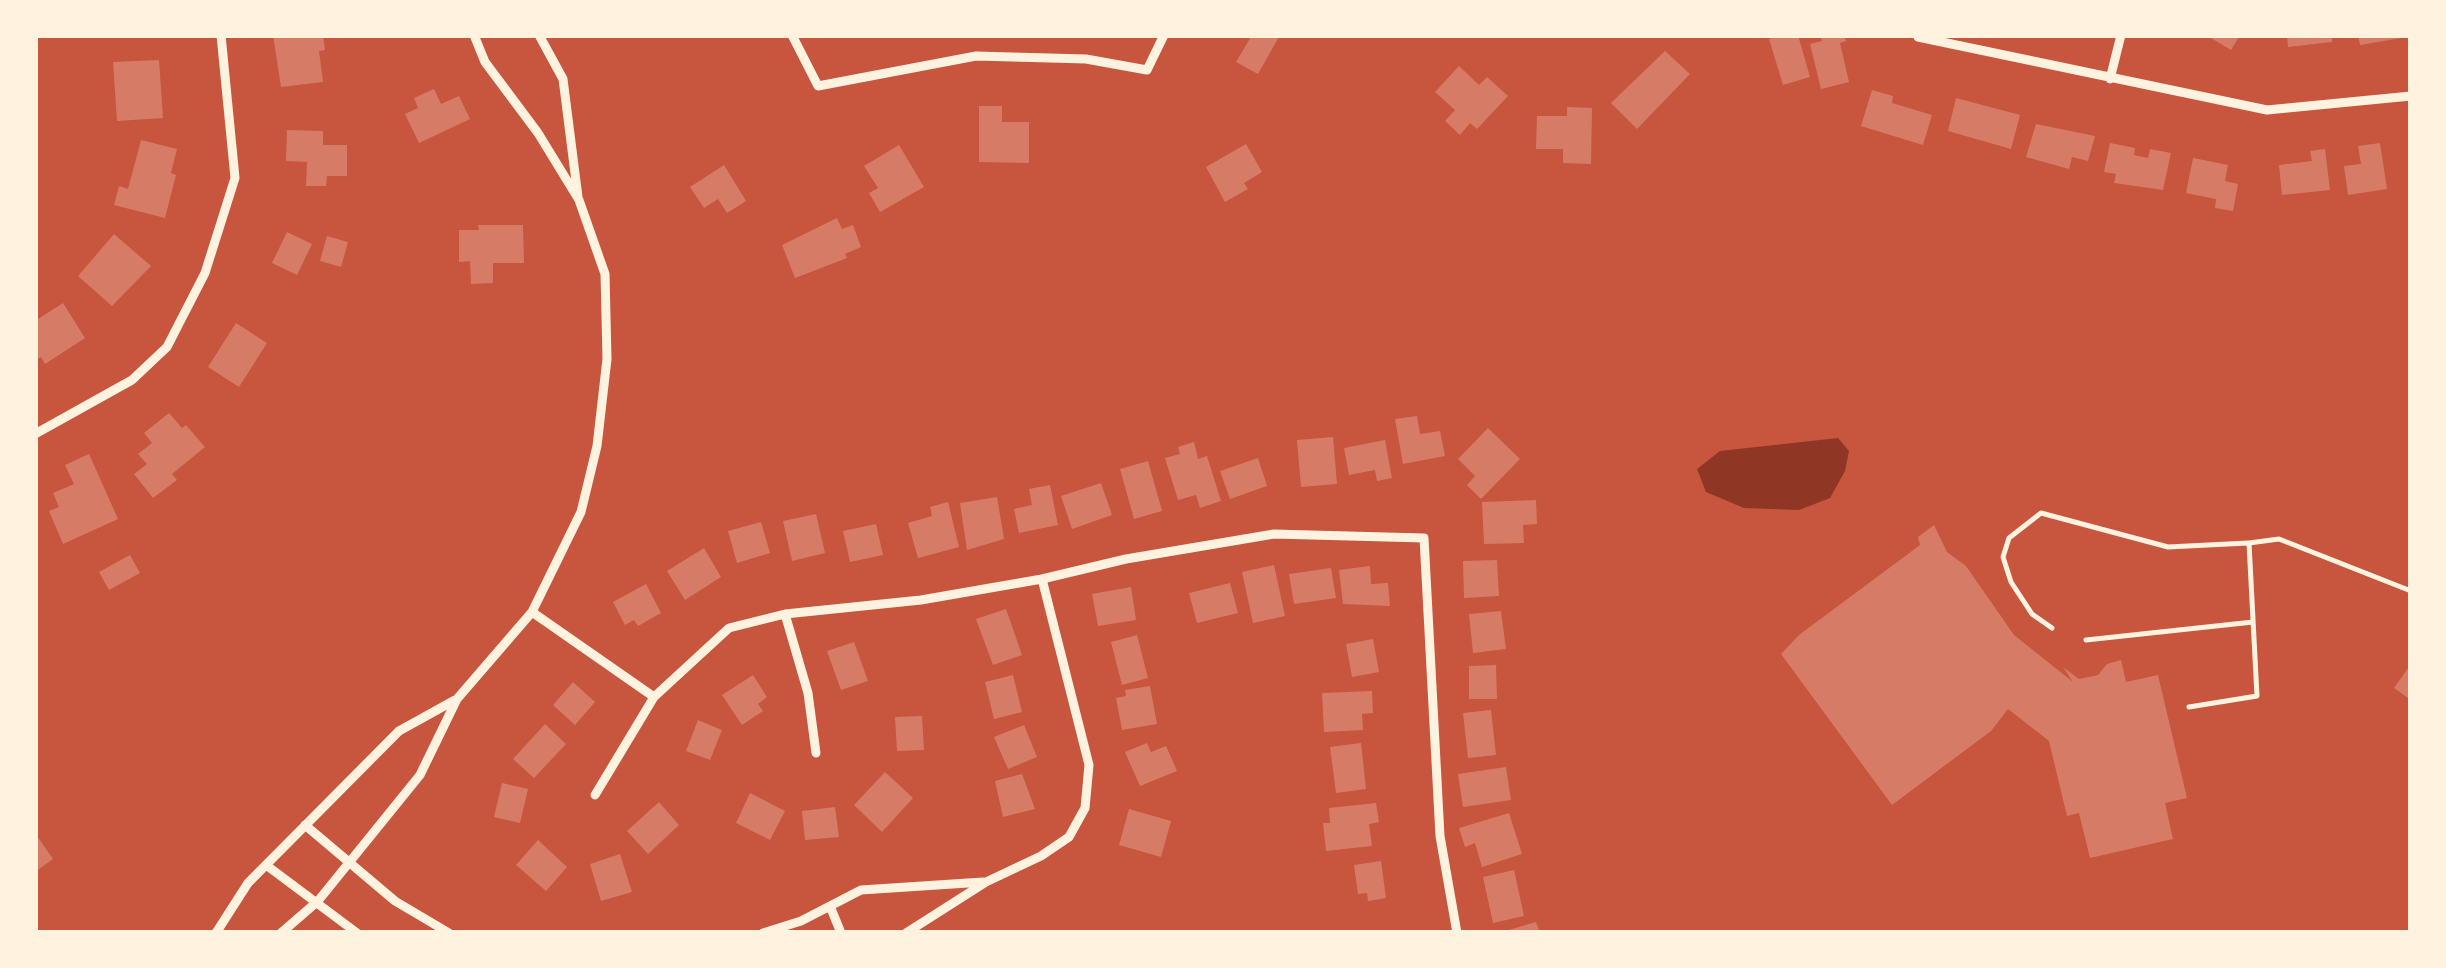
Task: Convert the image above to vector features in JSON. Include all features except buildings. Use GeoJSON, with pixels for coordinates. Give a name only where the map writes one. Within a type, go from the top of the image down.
{"type":"FeatureCollection","features":[{"type":"Feature","properties":{"kind":"street"},"geometry":{"type":"LineString","coordinates":[[35,434],[118,389],[167,347],[205,272],[235,178],[221,35]]}},
{"type":"Feature","properties":{"kind":"street"},"geometry":{"type":"LineString","coordinates":[[281,933],[318,900],[420,775],[457,699],[532,612],[580,512],[598,446],[606,359],[605,274],[578,200],[538,134],[485,62],[474,35]]}},
{"type":"Feature","properties":{"kind":"street"},"geometry":{"type":"LineString","coordinates":[[539,35],[563,79],[578,200]]}},
{"type":"Feature","properties":{"kind":"street"},"geometry":{"type":"LineString","coordinates":[[792,35],[818,86],[976,56],[1086,59],[1147,70],[1164,35]]}},
{"type":"Feature","properties":{"kind":"street"},"geometry":{"type":"LineString","coordinates":[[2110,80],[2120,35]]}},
{"type":"Feature","properties":{"kind":"street"},"geometry":{"type":"LineString","coordinates":[[1918,37],[2267,110],[2411,96]]}},
{"type":"Feature","properties":{"kind":"street"},"geometry":{"type":"LineString","coordinates":[[595,795],[654,698],[729,628],[785,614],[921,600],[1042,580],[1126,559],[1274,534],[1424,538],[1440,836],[1458,933]]}},
{"type":"Feature","properties":{"kind":"street"},"geometry":{"type":"LineString","coordinates":[[906,933],[986,882],[1070,837],[1084,808],[1089,765],[1042,580]]}},
{"type":"Feature","properties":{"kind":"street"},"geometry":{"type":"LineString","coordinates":[[532,612],[654,698]]}},
{"type":"Feature","properties":{"kind":"street"},"geometry":{"type":"LineString","coordinates":[[785,614],[808,693],[816,753]]}},
{"type":"Feature","properties":{"kind":"street"},"geometry":{"type":"LineString","coordinates":[[216,933],[248,882],[399,731],[457,699]]}},
{"type":"Feature","properties":{"kind":"street"},"geometry":{"type":"LineString","coordinates":[[305,825],[395,901],[449,933]]}},
{"type":"Feature","properties":{"kind":"street"},"geometry":{"type":"LineString","coordinates":[[266,865],[318,900],[357,933]]}},
{"type":"Feature","properties":{"kind":"street"},"geometry":{"type":"LineString","coordinates":[[763,933],[790,929],[861,890],[986,882]]}},
{"type":"Feature","properties":{"kind":"street"},"geometry":{"type":"LineString","coordinates":[[830,906],[841,933]]}},
{"type":"Feature","properties":{"kind":"lane"},"geometry":{"type":"LineString","coordinates":[[2052,628],[2032,614],[2011,582],[2003,556],[2022,523],[2041,513],[2168,547],[2279,539],[2411,592]]}},
{"type":"Feature","properties":{"kind":"lane"},"geometry":{"type":"LineString","coordinates":[[2190,707],[2257,696],[2248,543]]}},
{"type":"Feature","properties":{"kind":"lane"},"geometry":{"type":"LineString","coordinates":[[2086,640],[2253,622]]}},
{"type":"Feature","properties":{"kind":"shaded area"},"geometry":{"type":"Polygon","coordinates":[[[1838,438],[1849,451],[1845,471],[1830,498],[1799,510],[1744,508],[1706,492],[1697,469],[1720,451],[1838,438]]]}}]}
